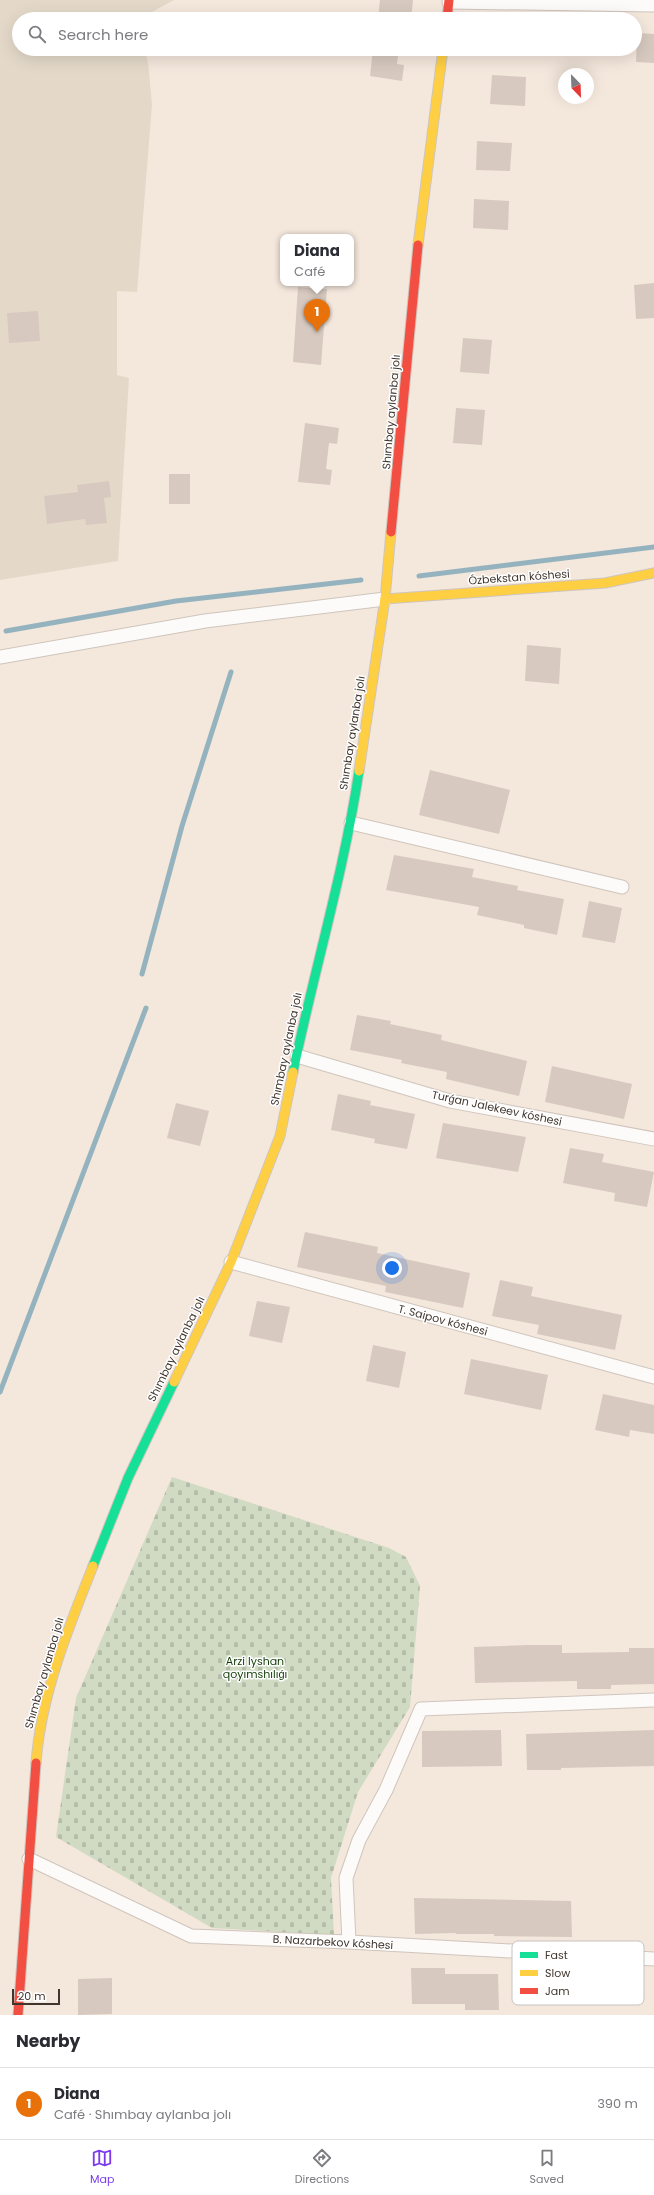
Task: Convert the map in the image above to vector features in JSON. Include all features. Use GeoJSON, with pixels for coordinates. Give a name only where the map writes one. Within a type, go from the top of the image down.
{"type":"FeatureCollection","features":[{"type":"Feature","properties":{"kind":"main road"},"geometry":{"type":"LineString","coordinates":[[448,12],[449,1]]}},
{"type":"Feature","properties":{"kind":"main road","name":"Shımbay aylanba jolı"},"geometry":{"type":"LineString","coordinates":[[18,2015],[38,1735],[65,1637],[128,1478],[231,1262],[280,1136],[308,1000],[351,823],[385,599],[418,246],[442,56]]}},
{"type":"Feature","properties":{"kind":"main road","name":"Ózbekstan kóshesi"},"geometry":{"type":"LineString","coordinates":[[385,599],[605,583],[654,574]]}},
{"type":"Feature","properties":{"kind":"street"},"geometry":{"type":"LineString","coordinates":[[449,1],[654,6]]}},
{"type":"Feature","properties":{"kind":"street"},"geometry":{"type":"LineString","coordinates":[[0,657],[205,621],[385,599]]}},
{"type":"Feature","properties":{"kind":"street"},"geometry":{"type":"LineString","coordinates":[[351,823],[622,887]]}},
{"type":"Feature","properties":{"kind":"street","name":"Turǵan Jalekeev kóshesi"},"geometry":{"type":"LineString","coordinates":[[297,1056],[450,1101],[654,1139]]}},
{"type":"Feature","properties":{"kind":"street","name":"T. Saipov kóshesi"},"geometry":{"type":"LineString","coordinates":[[231,1262],[654,1378]]}},
{"type":"Feature","properties":{"kind":"street"},"geometry":{"type":"LineString","coordinates":[[349,1942],[346,1878],[359,1840],[386,1790],[421,1710],[654,1700]]}},
{"type":"Feature","properties":{"kind":"street","name":"B. Nazarbekov kóshesi"},"geometry":{"type":"LineString","coordinates":[[29,1859],[191,1936],[349,1942],[512,1951]]}},
{"type":"Feature","properties":{"kind":"street","name":"B. Nazarbekov kóshesi"},"geometry":{"type":"LineString","coordinates":[[644,1958],[654,1959]]}},
{"type":"Feature","properties":{"kind":"shaded area"},"geometry":{"type":"Polygon","coordinates":[[[0,0],[174,0],[152,12],[12,12],[12,56],[146,56],[152,105],[137,292],[117,291],[117,375],[129,378],[118,561],[0,580],[0,0]]]}},
{"type":"Feature","properties":{"kind":"green space","name":"Arzi Iyshan qoyımshılıǵı"},"geometry":{"type":"Polygon","coordinates":[[[172,1477],[389,1548],[406,1557],[420,1586],[410,1707],[358,1792],[331,1878],[334,1935],[212,1928],[56,1837],[76,1698],[172,1477]]]}},
{"type":"Feature","properties":{"kind":"building"},"geometry":{"type":"Polygon","coordinates":[[[380,0],[413,0],[412,12],[379,12],[380,0]]]}},
{"type":"Feature","properties":{"kind":"building"},"geometry":{"type":"Polygon","coordinates":[[[642,33],[654,34],[654,63],[636,62],[636,56],[642,56],[642,33]]]}},
{"type":"Feature","properties":{"kind":"building"},"geometry":{"type":"Polygon","coordinates":[[[372,56],[398,56],[397,64],[404,65],[402,81],[370,76],[372,56]]]}},
{"type":"Feature","properties":{"kind":"building"},"geometry":{"type":"Polygon","coordinates":[[[492,75],[526,77],[525,106],[490,104],[492,75]]]}},
{"type":"Feature","properties":{"kind":"building"},"geometry":{"type":"Polygon","coordinates":[[[477,141],[512,143],[510,171],[476,170],[477,141]]]}},
{"type":"Feature","properties":{"kind":"building"},"geometry":{"type":"Polygon","coordinates":[[[474,199],[509,201],[508,230],[473,228],[474,199]]]}},
{"type":"Feature","properties":{"kind":"building"},"geometry":{"type":"Polygon","coordinates":[[[654,283],[654,318],[636,319],[634,285],[654,283]]]}},
{"type":"Feature","properties":{"kind":"building"},"geometry":{"type":"Polygon","coordinates":[[[298,287],[327,289],[321,365],[293,362],[298,287]]]}},
{"type":"Feature","properties":{"kind":"building"},"geometry":{"type":"Polygon","coordinates":[[[38,311],[40,341],[9,343],[7,313],[38,311]]]}},
{"type":"Feature","properties":{"kind":"building"},"geometry":{"type":"Polygon","coordinates":[[[463,338],[492,340],[489,374],[460,372],[463,338]]]}},
{"type":"Feature","properties":{"kind":"building"},"geometry":{"type":"Polygon","coordinates":[[[456,408],[485,410],[482,445],[453,443],[456,408]]]}},
{"type":"Feature","properties":{"kind":"building"},"geometry":{"type":"Polygon","coordinates":[[[305,423],[339,428],[337,444],[329,443],[326,469],[332,470],[330,485],[298,482],[305,423]]]}},
{"type":"Feature","properties":{"kind":"building"},"geometry":{"type":"Polygon","coordinates":[[[169,474],[190,474],[190,504],[169,504],[169,474]]]}},
{"type":"Feature","properties":{"kind":"building"},"geometry":{"type":"Polygon","coordinates":[[[109,481],[111,497],[104,498],[107,523],[86,525],[85,519],[47,524],[44,496],[78,492],[77,485],[109,481]]]}},
{"type":"Feature","properties":{"kind":"building"},"geometry":{"type":"Polygon","coordinates":[[[527,645],[561,648],[559,684],[525,681],[527,645]]]}},
{"type":"Feature","properties":{"kind":"building"},"geometry":{"type":"Polygon","coordinates":[[[430,770],[510,790],[499,834],[419,815],[430,770]]]}},
{"type":"Feature","properties":{"kind":"building"},"geometry":{"type":"Polygon","coordinates":[[[394,855],[474,869],[472,877],[518,886],[517,890],[564,899],[557,935],[524,928],[524,925],[477,915],[479,907],[386,890],[394,855]]]}},
{"type":"Feature","properties":{"kind":"building"},"geometry":{"type":"Polygon","coordinates":[[[589,901],[622,908],[615,943],[582,937],[589,901]]]}},
{"type":"Feature","properties":{"kind":"building"},"geometry":{"type":"Polygon","coordinates":[[[357,1015],[391,1021],[390,1024],[442,1035],[441,1040],[527,1061],[519,1096],[446,1079],[447,1072],[401,1063],[402,1060],[350,1050],[357,1015]]]}},
{"type":"Feature","properties":{"kind":"building"},"geometry":{"type":"Polygon","coordinates":[[[552,1066],[632,1084],[624,1119],[545,1102],[552,1066]]]}},
{"type":"Feature","properties":{"kind":"building"},"geometry":{"type":"Polygon","coordinates":[[[338,1094],[371,1101],[370,1105],[415,1114],[407,1149],[374,1143],[375,1139],[331,1130],[338,1094]]]}},
{"type":"Feature","properties":{"kind":"building"},"geometry":{"type":"Polygon","coordinates":[[[176,1103],[209,1111],[200,1146],[167,1138],[176,1103]]]}},
{"type":"Feature","properties":{"kind":"building"},"geometry":{"type":"Polygon","coordinates":[[[443,1123],[526,1137],[518,1172],[436,1158],[443,1123]]]}},
{"type":"Feature","properties":{"kind":"building"},"geometry":{"type":"Polygon","coordinates":[[[570,1148],[604,1154],[602,1162],[654,1172],[647,1207],[614,1201],[615,1193],[563,1183],[570,1148]]]}},
{"type":"Feature","properties":{"kind":"building"},"geometry":{"type":"Polygon","coordinates":[[[305,1232],[378,1247],[377,1253],[470,1273],[463,1308],[385,1292],[386,1286],[297,1267],[305,1232]]]}},
{"type":"Feature","properties":{"kind":"building"},"geometry":{"type":"Polygon","coordinates":[[[500,1280],[533,1287],[531,1296],[622,1315],[615,1350],[537,1334],[539,1325],[492,1316],[500,1280]]]}},
{"type":"Feature","properties":{"kind":"building"},"geometry":{"type":"Polygon","coordinates":[[[257,1301],[290,1307],[282,1343],[249,1336],[257,1301]]]}},
{"type":"Feature","properties":{"kind":"building"},"geometry":{"type":"Polygon","coordinates":[[[373,1345],[406,1352],[399,1388],[366,1381],[373,1345]]]}},
{"type":"Feature","properties":{"kind":"building"},"geometry":{"type":"Polygon","coordinates":[[[471,1359],[548,1375],[541,1410],[464,1394],[471,1359]]]}},
{"type":"Feature","properties":{"kind":"building"},"geometry":{"type":"Polygon","coordinates":[[[603,1394],[654,1405],[654,1434],[630,1430],[629,1437],[595,1430],[603,1394]]]}},
{"type":"Feature","properties":{"kind":"building"},"geometry":{"type":"Polygon","coordinates":[[[562,1645],[562,1653],[629,1652],[629,1648],[654,1648],[654,1684],[611,1685],[611,1689],[577,1689],[577,1681],[475,1683],[474,1647],[562,1645]]]}},
{"type":"Feature","properties":{"kind":"building"},"geometry":{"type":"Polygon","coordinates":[[[501,1730],[502,1766],[422,1767],[422,1731],[501,1730]]]}},
{"type":"Feature","properties":{"kind":"building"},"geometry":{"type":"Polygon","coordinates":[[[654,1730],[654,1766],[527,1770],[526,1734],[654,1730]]]}},
{"type":"Feature","properties":{"kind":"building"},"geometry":{"type":"Polygon","coordinates":[[[414,1898],[571,1901],[572,1937],[494,1936],[494,1934],[456,1933],[415,1934],[414,1898]]]}},
{"type":"Feature","properties":{"kind":"building"},"geometry":{"type":"Polygon","coordinates":[[[411,1968],[445,1968],[445,1974],[498,1974],[499,2010],[465,2010],[465,2004],[412,2004],[411,1968]]]}},
{"type":"Feature","properties":{"kind":"building"},"geometry":{"type":"Polygon","coordinates":[[[112,1978],[112,2014],[78,2015],[78,1979],[112,1978]]]}},
{"type":"Feature","properties":{"kind":"waterway"},"geometry":{"type":"LineString","coordinates":[[419,576],[654,547]]}},
{"type":"Feature","properties":{"kind":"waterway"},"geometry":{"type":"LineString","coordinates":[[6,631],[176,601],[361,580]]}},
{"type":"Feature","properties":{"kind":"waterway"},"geometry":{"type":"LineString","coordinates":[[142,974],[182,826],[231,672]]}},
{"type":"Feature","properties":{"kind":"waterway"},"geometry":{"type":"LineString","coordinates":[[0,1392],[146,1008]]}},
{"type":"Feature","properties":{"kind":"traffic: fast"},"geometry":{"type":"LineString","coordinates":[[293,1072],[337,884],[353,809],[359,771]]}},
{"type":"Feature","properties":{"kind":"traffic: fast"},"geometry":{"type":"LineString","coordinates":[[93,1566],[128,1478],[174,1382]]}},
{"type":"Feature","properties":{"kind":"traffic: slow"},"geometry":{"type":"LineString","coordinates":[[418,245],[442,56]]}},
{"type":"Feature","properties":{"kind":"traffic: slow"},"geometry":{"type":"LineString","coordinates":[[359,771],[385,599],[391,532]]}},
{"type":"Feature","properties":{"kind":"traffic: slow"},"geometry":{"type":"LineString","coordinates":[[385,599],[605,583],[654,573]]}},
{"type":"Feature","properties":{"kind":"traffic: slow"},"geometry":{"type":"LineString","coordinates":[[174,1382],[231,1262],[280,1136],[293,1072]]}},
{"type":"Feature","properties":{"kind":"traffic: slow"},"geometry":{"type":"LineString","coordinates":[[36,1763],[39,1738],[50,1687],[65,1638],[93,1566]]}},
{"type":"Feature","properties":{"kind":"traffic: jam"},"geometry":{"type":"LineString","coordinates":[[448,12],[449,0]]}},
{"type":"Feature","properties":{"kind":"traffic: jam"},"geometry":{"type":"LineString","coordinates":[[391,532],[418,245]]}},
{"type":"Feature","properties":{"kind":"traffic: jam"},"geometry":{"type":"LineString","coordinates":[[18,2015],[36,1763]]}},
{"type":"Feature","properties":{"kind":"place","name":"Diana"},"geometry":{"type":"Point","coordinates":[317,332]}}]}
